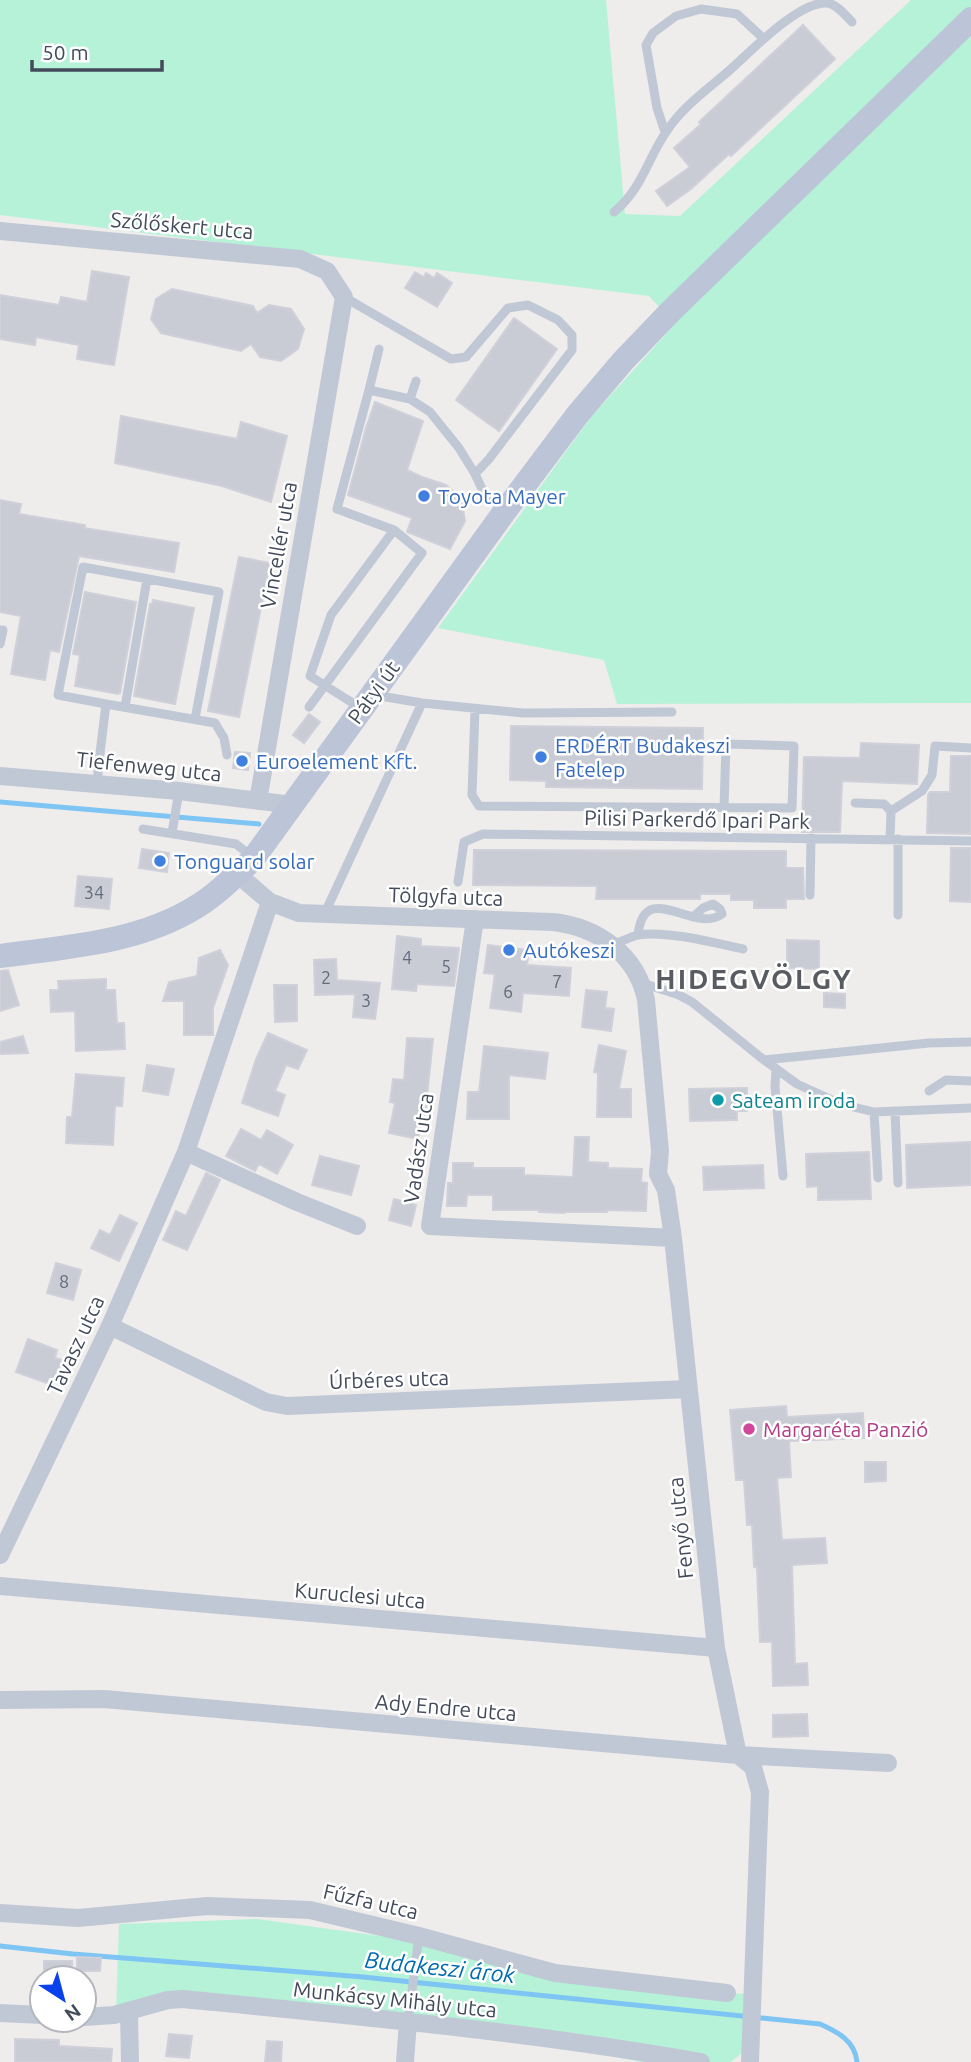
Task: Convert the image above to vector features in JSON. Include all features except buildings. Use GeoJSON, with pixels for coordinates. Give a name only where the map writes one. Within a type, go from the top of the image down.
{"type":"FeatureCollection","features":[{"type":"Feature","properties":{"kind":"main road","name":"Pátyi út"},"geometry":{"type":"LineString","coordinates":[[0,956],[116,939],[151,928],[194,909],[245,866],[293,805],[366,701],[578,414],[671,311],[971,19]]}},
{"type":"Feature","properties":{"kind":"street","name":"Szőlőskert utca"},"geometry":{"type":"LineString","coordinates":[[0,231],[300,258],[327,271],[344,297]]}},
{"type":"Feature","properties":{"kind":"street","name":"Vincellér utca"},"geometry":{"type":"LineString","coordinates":[[258,800],[344,297]]}},
{"type":"Feature","properties":{"kind":"street","name":"Tiefenweg utca"},"geometry":{"type":"LineString","coordinates":[[0,776],[179,790],[293,805]]}},
{"type":"Feature","properties":{"kind":"street","name":"Tölgyfa utca"},"geometry":{"type":"LineString","coordinates":[[245,866],[270,902],[299,913],[563,923],[595,933],[612,945],[634,969],[642,983]]}},
{"type":"Feature","properties":{"kind":"street","name":"Tavasz utca"},"geometry":{"type":"LineString","coordinates":[[0,1555],[110,1326],[186,1152],[270,902]]}},
{"type":"Feature","properties":{"kind":"street","name":"Vadász utca"},"geometry":{"type":"LineString","coordinates":[[475,919],[430,1226],[673,1238]]}},
{"type":"Feature","properties":{"kind":"street","name":"Fenyő utca"},"geometry":{"type":"LineString","coordinates":[[642,983],[646,1000],[660,1151],[658,1174],[666,1190],[673,1238],[716,1648],[738,1755],[753,1767],[760,1792],[750,2062]]}},
{"type":"Feature","properties":{"kind":"street"},"geometry":{"type":"LineString","coordinates":[[186,1152],[357,1226]]}},
{"type":"Feature","properties":{"kind":"street","name":"Úrbéres utca"},"geometry":{"type":"LineString","coordinates":[[110,1326],[266,1402],[287,1406],[688,1389]]}},
{"type":"Feature","properties":{"kind":"street","name":"Kuruclesi utca"},"geometry":{"type":"LineString","coordinates":[[0,1586],[716,1648]]}},
{"type":"Feature","properties":{"kind":"street","name":"Ady Endre utca"},"geometry":{"type":"LineString","coordinates":[[0,1700],[104,1699],[738,1755],[888,1763]]}},
{"type":"Feature","properties":{"kind":"street","name":"Fűzfa utca"},"geometry":{"type":"LineString","coordinates":[[0,1913],[78,1918],[207,1906],[310,1910],[555,1973],[727,1993]]}},
{"type":"Feature","properties":{"kind":"street","name":"Munkácsy Mihály utca"},"geometry":{"type":"LineString","coordinates":[[98,2016],[130,2012],[160,2002],[183,1999],[408,2022],[619,2048],[701,2062]]}},
{"type":"Feature","properties":{"kind":"street"},"geometry":{"type":"LineString","coordinates":[[130,2012],[130,2062]]}},
{"type":"Feature","properties":{"kind":"street"},"geometry":{"type":"LineString","coordinates":[[0,2013],[28,2014]]}},
{"type":"Feature","properties":{"kind":"street"},"geometry":{"type":"LineString","coordinates":[[405,2062],[408,2022]]}},
{"type":"Feature","properties":{"kind":"lane"},"geometry":{"type":"LineString","coordinates":[[614,212],[636,188],[665,132],[693,100],[781,24],[813,6],[828,3],[852,22]]}},
{"type":"Feature","properties":{"kind":"lane"},"geometry":{"type":"LineString","coordinates":[[665,132],[657,108],[646,46],[653,33],[676,16],[701,9],[737,14],[764,39]]}},
{"type":"Feature","properties":{"kind":"lane"},"geometry":{"type":"LineString","coordinates":[[344,297],[451,359],[466,357],[508,307],[527,305],[558,320],[572,335],[572,350],[475,474]]}},
{"type":"Feature","properties":{"kind":"lane"},"geometry":{"type":"LineString","coordinates":[[309,707],[422,553],[394,530],[337,509],[379,349]]}},
{"type":"Feature","properties":{"kind":"lane"},"geometry":{"type":"LineString","coordinates":[[410,399],[416,381]]}},
{"type":"Feature","properties":{"kind":"lane"},"geometry":{"type":"LineString","coordinates":[[369,390],[410,399],[430,412],[459,448],[483,491],[505,511]]}},
{"type":"Feature","properties":{"kind":"lane"},"geometry":{"type":"LineString","coordinates":[[394,530],[331,615],[310,676],[366,701],[553,714],[672,712]]}},
{"type":"Feature","properties":{"kind":"lane"},"geometry":{"type":"LineString","coordinates":[[195,719],[219,592],[83,567],[58,695],[215,723],[224,738],[227,755]]}},
{"type":"Feature","properties":{"kind":"lane"},"geometry":{"type":"LineString","coordinates":[[125,707],[146,579]]}},
{"type":"Feature","properties":{"kind":"lane"},"geometry":{"type":"LineString","coordinates":[[0,630],[3,631],[0,644]]}},
{"type":"Feature","properties":{"kind":"lane"},"geometry":{"type":"LineString","coordinates":[[98,784],[106,704]]}},
{"type":"Feature","properties":{"kind":"lane"},"geometry":{"type":"LineString","coordinates":[[323,916],[422,704]]}},
{"type":"Feature","properties":{"kind":"lane"},"geometry":{"type":"LineString","coordinates":[[475,709],[472,795],[479,806],[724,808],[792,808],[794,746],[726,744],[724,808]]}},
{"type":"Feature","properties":{"kind":"lane"},"geometry":{"type":"LineString","coordinates":[[891,811],[922,791],[932,775],[935,746],[971,748]]}},
{"type":"Feature","properties":{"kind":"lane"},"geometry":{"type":"LineString","coordinates":[[172,833],[179,790]]}},
{"type":"Feature","properties":{"kind":"lane"},"geometry":{"type":"LineString","coordinates":[[855,803],[884,804],[891,811],[898,915]]}},
{"type":"Feature","properties":{"kind":"lane"},"geometry":{"type":"LineString","coordinates":[[143,829],[236,844],[245,866]]}},
{"type":"Feature","properties":{"kind":"lane","name":"Pilisi Parkerdő Ipari Park"},"geometry":{"type":"LineString","coordinates":[[458,882],[464,842],[483,834],[971,841]]}},
{"type":"Feature","properties":{"kind":"lane"},"geometry":{"type":"LineString","coordinates":[[810,895],[811,838]]}},
{"type":"Feature","properties":{"kind":"lane"},"geometry":{"type":"LineString","coordinates":[[638,935],[640,921],[646,911],[658,908],[692,917]]}},
{"type":"Feature","properties":{"kind":"lane"},"geometry":{"type":"LineString","coordinates":[[612,945],[638,935],[692,939],[743,948]]}},
{"type":"Feature","properties":{"kind":"lane"},"geometry":{"type":"LineString","coordinates":[[642,983],[692,1002],[797,1084],[841,1104],[874,1112],[971,1108]]}},
{"type":"Feature","properties":{"kind":"lane"},"geometry":{"type":"LineString","coordinates":[[764,1060],[929,1043],[971,1042]]}},
{"type":"Feature","properties":{"kind":"lane"},"geometry":{"type":"LineString","coordinates":[[776,1069],[775,1086],[783,1176]]}},
{"type":"Feature","properties":{"kind":"lane"},"geometry":{"type":"LineString","coordinates":[[929,1091],[946,1080],[971,1081]]}},
{"type":"Feature","properties":{"kind":"lane"},"geometry":{"type":"LineString","coordinates":[[895,1111],[898,1183]]}},
{"type":"Feature","properties":{"kind":"lane"},"geometry":{"type":"LineString","coordinates":[[874,1112],[878,1178]]}},
{"type":"Feature","properties":{"kind":"lane"},"geometry":{"type":"LineString","coordinates":[[408,2022],[419,1936]]}},
{"type":"Feature","properties":{"kind":"green space"},"geometry":{"type":"Polygon","coordinates":[[[0,0],[606,0],[625,214],[680,216],[911,0],[971,0],[971,703],[617,704],[604,660],[438,628],[591,417],[675,324],[649,296],[0,215],[0,0]]]}},
{"type":"Feature","properties":{"kind":"green space"},"geometry":{"type":"Polygon","coordinates":[[[257,1919],[416,1941],[626,1989],[747,1994],[745,2050],[731,2062],[642,2062],[485,2032],[208,2004],[116,2014],[119,1924],[257,1919]]]}},
{"type":"Feature","properties":{"kind":"waterway"},"geometry":{"type":"LineString","coordinates":[[0,802],[259,824]]}},
{"type":"Feature","properties":{"kind":"waterway","name":"Budakeszi árok"},"geometry":{"type":"LineString","coordinates":[[0,1946],[363,1977],[820,2024],[849,2043],[857,2062]]}},
{"type":"Feature","properties":{"kind":"place","name":"Toyota Mayer"},"geometry":{"type":"Point","coordinates":[424,496]}},
{"type":"Feature","properties":{"kind":"place","name":"ERDÉRT Budakeszi Fatelep"},"geometry":{"type":"Point","coordinates":[541,757]}},
{"type":"Feature","properties":{"kind":"place","name":"Euroelement Kft."},"geometry":{"type":"Point","coordinates":[242,761]}},
{"type":"Feature","properties":{"kind":"place","name":"Tonguard solar"},"geometry":{"type":"Point","coordinates":[160,861]}},
{"type":"Feature","properties":{"kind":"place","name":"Autókeszi"},"geometry":{"type":"Point","coordinates":[509,950]}},
{"type":"Feature","properties":{"kind":"place","name":"Sateam iroda"},"geometry":{"type":"Point","coordinates":[718,1100]}},
{"type":"Feature","properties":{"kind":"place","name":"Margaréta Panzió"},"geometry":{"type":"Point","coordinates":[749,1429]}},
{"type":"Feature","properties":{"kind":"district","name":"HIDEGVÖLGY"},"geometry":{"type":"Point","coordinates":[754,978]}}]}
